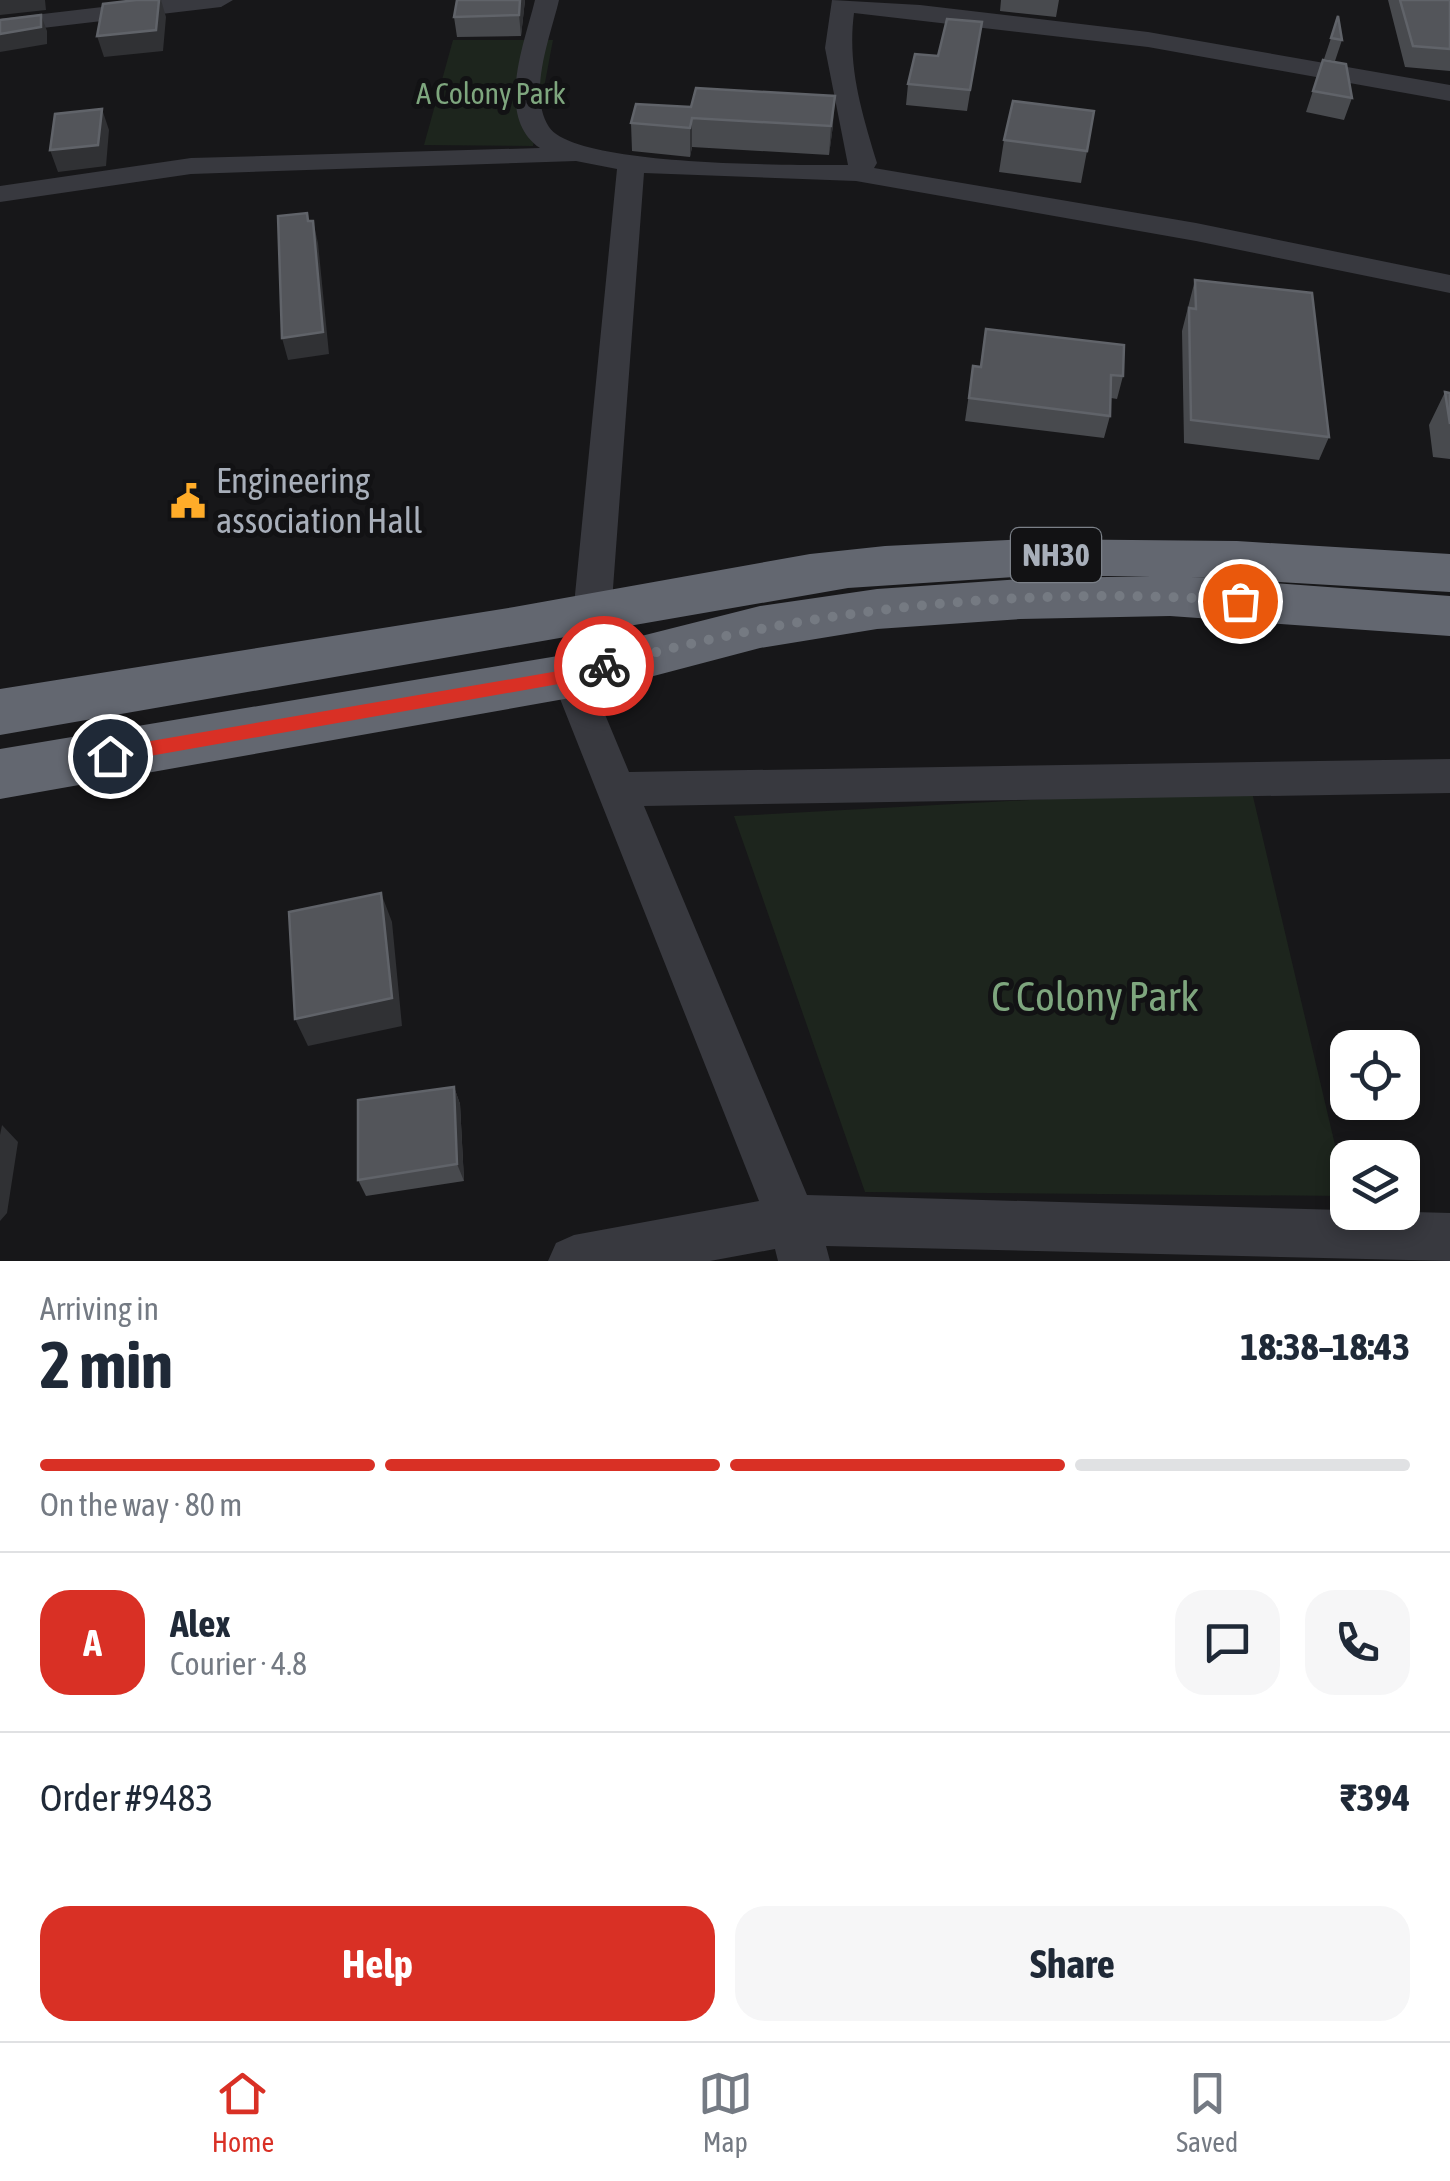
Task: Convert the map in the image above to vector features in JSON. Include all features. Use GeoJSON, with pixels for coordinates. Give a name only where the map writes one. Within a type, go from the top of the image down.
{"type":"FeatureCollection","features":[{"type":"Feature","properties":{"kind":"highway","name":"NH30"},"geometry":{"type":"LineString","coordinates":[[0,712],[592,614],[781,577],[881,565],[1025,555],[1163,554],[1450,573]]}},
{"type":"Feature","properties":{"kind":"highway","name":"NH30"},"geometry":{"type":"LineString","coordinates":[[0,774],[570,676],[760,627],[877,609],[1020,599],[1170,596],[1450,616]]}},
{"type":"Feature","properties":{"kind":"street"},"geometry":{"type":"LineString","coordinates":[[0,26],[220,0]]}},
{"type":"Feature","properties":{"kind":"street"},"geometry":{"type":"LineString","coordinates":[[547,0],[527,96],[540,136],[570,155]]}},
{"type":"Feature","properties":{"kind":"street"},"geometry":{"type":"LineString","coordinates":[[856,173],[864,163],[863,153],[847,104],[837,48],[843,2],[1051,24],[1315,63],[1450,93]]}},
{"type":"Feature","properties":{"kind":"street"},"geometry":{"type":"LineString","coordinates":[[0,194],[191,166],[570,155],[631,164],[856,173],[1196,232],[1450,284]]}},
{"type":"Feature","properties":{"kind":"street"},"geometry":{"type":"LineString","coordinates":[[631,164],[592,614],[570,676],[798,1240]]}},
{"type":"Feature","properties":{"kind":"street"},"geometry":{"type":"LineString","coordinates":[[616,789],[1450,776]]}},
{"type":"Feature","properties":{"kind":"street"},"geometry":{"type":"LineString","coordinates":[[574,1261],[798,1240],[1450,1239]]}},
{"type":"Feature","properties":{"kind":"green space","name":"A Colony Park"},"geometry":{"type":"Polygon","coordinates":[[[453,40],[553,40],[533,146],[424,145],[453,40]]]}},
{"type":"Feature","properties":{"kind":"green space","name":"C Colony Park"},"geometry":{"type":"Polygon","coordinates":[[[1251,788],[1334,1140],[1330,1140],[1330,1196],[865,1192],[734,816],[1251,788]]]}},
{"type":"Feature","properties":{"kind":"building"},"geometry":{"type":"Polygon","coordinates":[[[159,0],[156,30],[97,36],[103,4],[159,0]]]}},
{"type":"Feature","properties":{"kind":"building"},"geometry":{"type":"Polygon","coordinates":[[[457,0],[520,0],[519,15],[454,17],[457,0]]]}},
{"type":"Feature","properties":{"kind":"building"},"geometry":{"type":"Polygon","coordinates":[[[1400,0],[1450,0],[1450,49],[1413,46],[1400,0]]]}},
{"type":"Feature","properties":{"kind":"building"},"geometry":{"type":"Polygon","coordinates":[[[41,15],[41,27],[0,34],[0,20],[41,15]]]}},
{"type":"Feature","properties":{"kind":"building"},"geometry":{"type":"Polygon","coordinates":[[[1338,16],[1342,40],[1331,38],[1338,16]]]}},
{"type":"Feature","properties":{"kind":"building"},"geometry":{"type":"Polygon","coordinates":[[[947,19],[982,22],[970,90],[908,84],[915,54],[938,56],[947,19]]]}},
{"type":"Feature","properties":{"kind":"building"},"geometry":{"type":"Polygon","coordinates":[[[1323,60],[1346,64],[1352,98],[1313,91],[1323,60]]]}},
{"type":"Feature","properties":{"kind":"building"},"geometry":{"type":"Polygon","coordinates":[[[696,88],[835,96],[831,126],[692,118],[690,128],[631,123],[636,104],[691,107],[696,88]]]}},
{"type":"Feature","properties":{"kind":"building"},"geometry":{"type":"Polygon","coordinates":[[[1013,101],[1094,111],[1087,151],[1004,140],[1013,101]]]}},
{"type":"Feature","properties":{"kind":"building"},"geometry":{"type":"Polygon","coordinates":[[[102,109],[98,145],[50,150],[55,114],[102,109]]]}},
{"type":"Feature","properties":{"kind":"building"},"geometry":{"type":"Polygon","coordinates":[[[307,213],[308,221],[313,221],[323,332],[282,338],[278,216],[307,213]]]}},
{"type":"Feature","properties":{"kind":"building"},"geometry":{"type":"Polygon","coordinates":[[[1195,280],[1312,293],[1329,437],[1191,420],[1189,308],[1196,309],[1195,280]]]}},
{"type":"Feature","properties":{"kind":"building"},"geometry":{"type":"Polygon","coordinates":[[[986,329],[1124,345],[1123,376],[1111,375],[1110,416],[969,398],[973,366],[981,367],[986,329]]]}},
{"type":"Feature","properties":{"kind":"building"},"geometry":{"type":"Polygon","coordinates":[[[1445,392],[1450,393],[1450,424],[1445,392]]]}},
{"type":"Feature","properties":{"kind":"building"},"geometry":{"type":"Polygon","coordinates":[[[381,893],[392,998],[295,1019],[289,912],[381,893]]]}},
{"type":"Feature","properties":{"kind":"building"},"geometry":{"type":"Polygon","coordinates":[[[454,1087],[457,1164],[358,1180],[358,1100],[454,1087]]]}},
{"type":"Feature","properties":{"kind":"way so far"},"geometry":{"type":"LineString","coordinates":[[604,666],[760,627],[877,609],[1058,598],[1170,596],[1240,601]]}},
{"type":"Feature","properties":{"kind":"place","name":"Engineering association Hall"},"geometry":{"type":"Point","coordinates":[188,501]}},
{"type":"Feature","properties":{"kind":"route"},"geometry":{"type":"LineString","coordinates":[[110,756],[570,676],[604,666]]}}]}
